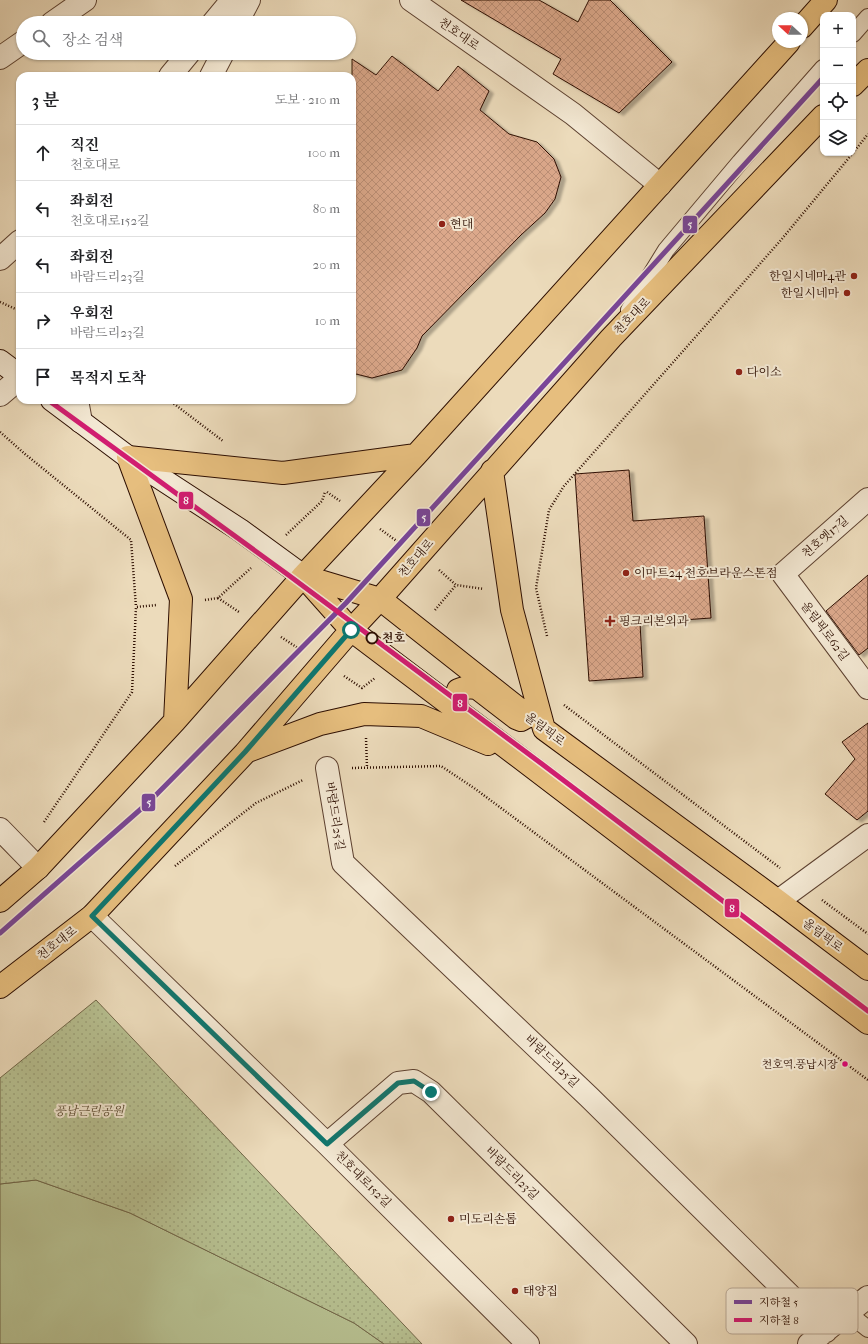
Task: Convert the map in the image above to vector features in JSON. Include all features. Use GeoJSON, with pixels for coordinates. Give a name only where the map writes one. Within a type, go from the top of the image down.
{"type":"FeatureCollection","features":[{"type":"Feature","properties":{"kind":"main road"},"geometry":{"type":"LineString","coordinates":[[0,901],[38,868],[175,721],[304,576],[416,455],[784,48]]}},
{"type":"Feature","properties":{"kind":"main road"},"geometry":{"type":"LineString","coordinates":[[854,84],[868,70]]}},
{"type":"Feature","properties":{"kind":"main road","name":"천호대로"},"geometry":{"type":"LineString","coordinates":[[0,987],[92,916],[245,752],[351,630],[611,338],[820,119]]}},
{"type":"Feature","properties":{"kind":"main road"},"geometry":{"type":"LineString","coordinates":[[175,721],[181,599],[128,457],[282,473],[416,455]]}},
{"type":"Feature","properties":{"kind":"main road"},"geometry":{"type":"LineString","coordinates":[[458,711],[456,697],[458,690],[470,687],[477,688],[516,718],[536,723],[512,610],[492,471]]}},
{"type":"Feature","properties":{"kind":"main road","name":"올림픽로"},"geometry":{"type":"LineString","coordinates":[[304,576],[380,599],[536,723],[868,969]]}},
{"type":"Feature","properties":{"kind":"main road","name":"올림픽로"},"geometry":{"type":"LineString","coordinates":[[304,576],[351,630],[868,1023]]}},
{"type":"Feature","properties":{"kind":"main road"},"geometry":{"type":"LineString","coordinates":[[245,752],[320,724],[364,714],[421,716],[519,757]]}},
{"type":"Feature","properties":{"kind":"street"},"geometry":{"type":"LineString","coordinates":[[62,16],[85,0]]}},
{"type":"Feature","properties":{"kind":"street"},"geometry":{"type":"LineString","coordinates":[[219,16],[232,0]]}},
{"type":"Feature","properties":{"kind":"street"},"geometry":{"type":"LineString","coordinates":[[240,16],[248,0]]}},
{"type":"Feature","properties":{"kind":"street","name":"천호대로"},"geometry":{"type":"LineString","coordinates":[[411,0],[573,114],[660,185]]}},
{"type":"Feature","properties":{"kind":"street"},"geometry":{"type":"LineString","coordinates":[[0,58],[16,47]]}},
{"type":"Feature","properties":{"kind":"street"},"geometry":{"type":"LineString","coordinates":[[173,72],[183,60]]}},
{"type":"Feature","properties":{"kind":"street"},"geometry":{"type":"LineString","coordinates":[[213,72],[219,60]]}},
{"type":"Feature","properties":{"kind":"street"},"geometry":{"type":"LineString","coordinates":[[0,258],[16,244]]}},
{"type":"Feature","properties":{"kind":"street"},"geometry":{"type":"LineString","coordinates":[[0,361],[16,374]]}},
{"type":"Feature","properties":{"kind":"street"},"geometry":{"type":"LineString","coordinates":[[0,396],[16,381]]}},
{"type":"Feature","properties":{"kind":"street","name":"올림픽로"},"geometry":{"type":"LineString","coordinates":[[57,404],[128,457],[240,530],[304,576]]}},
{"type":"Feature","properties":{"kind":"street"},"geometry":{"type":"LineString","coordinates":[[78,404],[81,422]]}},
{"type":"Feature","properties":{"kind":"street","name":"천호옛17길"},"geometry":{"type":"LineString","coordinates":[[783,574],[865,509]]}},
{"type":"Feature","properties":{"kind":"street","name":"올림픽로62길"},"geometry":{"type":"LineString","coordinates":[[783,574],[868,688]]}},
{"type":"Feature","properties":{"kind":"street","name":"바람드리25길"},"geometry":{"type":"LineString","coordinates":[[327,768],[343,863],[589,1097],[770,1288]]}},
{"type":"Feature","properties":{"kind":"street"},"geometry":{"type":"LineString","coordinates":[[0,829],[38,868]]}},
{"type":"Feature","properties":{"kind":"street"},"geometry":{"type":"LineString","coordinates":[[778,901],[868,835]]}},
{"type":"Feature","properties":{"kind":"street","name":"천호대로152길"},"geometry":{"type":"LineString","coordinates":[[92,916],[327,1144],[528,1344]]}},
{"type":"Feature","properties":{"kind":"street","name":"바람드리23길"},"geometry":{"type":"LineString","coordinates":[[327,1144],[398,1083],[414,1081],[431,1092],[686,1344]]}},
{"type":"Feature","properties":{"kind":"street"},"geometry":{"type":"LineString","coordinates":[[858,1305],[868,1297]]}},
{"type":"Feature","properties":{"kind":"lane"},"geometry":{"type":"LineString","coordinates":[[856,31],[868,17]]}},
{"type":"Feature","properties":{"kind":"lane"},"geometry":{"type":"LineString","coordinates":[[611,338],[666,250],[740,162],[820,71]]}},
{"type":"Feature","properties":{"kind":"lane"},"geometry":{"type":"LineString","coordinates":[[858,1321],[868,1329]]}},
{"type":"Feature","properties":{"kind":"path"},"geometry":{"type":"LineString","coordinates":[[856,149],[868,134]]}},
{"type":"Feature","properties":{"kind":"path"},"geometry":{"type":"LineString","coordinates":[[548,642],[536,588],[549,510],[564,486],[781,240],[851,156]]}},
{"type":"Feature","properties":{"kind":"path"},"geometry":{"type":"LineString","coordinates":[[0,302],[16,310]]}},
{"type":"Feature","properties":{"kind":"path"},"geometry":{"type":"LineString","coordinates":[[174,404],[224,442]]}},
{"type":"Feature","properties":{"kind":"path"},"geometry":{"type":"LineString","coordinates":[[0,432],[130,540],[136,607]]}},
{"type":"Feature","properties":{"kind":"path"},"geometry":{"type":"LineString","coordinates":[[325,491],[443,574],[456,586],[486,590]]}},
{"type":"Feature","properties":{"kind":"path"},"geometry":{"type":"LineString","coordinates":[[442,602],[456,586]]}},
{"type":"Feature","properties":{"kind":"path"},"geometry":{"type":"LineString","coordinates":[[348,679],[362,688],[373,680]]}},
{"type":"Feature","properties":{"kind":"path"},"geometry":{"type":"LineString","coordinates":[[562,704],[868,934]]}},
{"type":"Feature","properties":{"kind":"path"},"geometry":{"type":"LineString","coordinates":[[366,731],[367,768]]}},
{"type":"Feature","properties":{"kind":"path"},"geometry":{"type":"LineString","coordinates":[[169,871],[256,803],[327,768],[441,766],[474,788],[868,1080]]}},
{"type":"Feature","properties":{"kind":"green space","name":"풍납근린공원"},"geometry":{"type":"Polygon","coordinates":[[[96,1000],[422,1344],[384,1344],[354,1323],[130,1213],[36,1180],[0,1184],[0,1078],[96,1000]]]}},
{"type":"Feature","properties":{"kind":"green space"},"geometry":{"type":"Polygon","coordinates":[[[36,1180],[130,1213],[354,1323],[384,1344],[0,1344],[0,1184],[36,1180]]]}},
{"type":"Feature","properties":{"kind":"building"},"geometry":{"type":"Polygon","coordinates":[[[461,0],[539,0],[578,22],[589,0],[610,0],[672,62],[619,113],[553,74],[561,59],[461,0]]]}},
{"type":"Feature","properties":{"kind":"building","name":"현대"},"geometry":{"type":"Polygon","coordinates":[[[392,56],[438,91],[458,66],[489,91],[480,110],[509,134],[537,142],[554,159],[561,177],[555,199],[545,213],[521,235],[422,336],[417,348],[402,370],[372,378],[356,374],[356,72],[352,72],[352,60],[376,75],[392,56]]]}},
{"type":"Feature","properties":{"kind":"building"},"geometry":{"type":"Polygon","coordinates":[[[629,470],[633,521],[704,516],[711,618],[640,623],[643,677],[589,681],[575,474],[629,470]]]}},
{"type":"Feature","properties":{"kind":"building"},"geometry":{"type":"Polygon","coordinates":[[[868,575],[868,648],[859,655],[826,611],[868,575]]]}},
{"type":"Feature","properties":{"kind":"building"},"geometry":{"type":"Polygon","coordinates":[[[868,723],[868,811],[857,820],[825,794],[855,759],[842,742],[868,723]]]}},
{"type":"Feature","properties":{"kind":"metro line","name":"5"},"geometry":{"type":"LineString","coordinates":[[0,933],[150,801],[346,603],[820,81]]}},
{"type":"Feature","properties":{"kind":"metro line","name":"8"},"geometry":{"type":"LineString","coordinates":[[53,404],[287,574],[542,764],[868,1011]]}},
{"type":"Feature","properties":{"kind":"place","name":"현대"},"geometry":{"type":"Point","coordinates":[442,224]}},
{"type":"Feature","properties":{"kind":"place","name":"한일시네마4관"},"geometry":{"type":"Point","coordinates":[854,276]}},
{"type":"Feature","properties":{"kind":"place","name":"한일시네마"},"geometry":{"type":"Point","coordinates":[847,293]}},
{"type":"Feature","properties":{"kind":"place","name":"다이소"},"geometry":{"type":"Point","coordinates":[739,372]}},
{"type":"Feature","properties":{"kind":"place","name":"이마트24 천호브라운스톤점"},"geometry":{"type":"Point","coordinates":[626,573]}},
{"type":"Feature","properties":{"kind":"place","name":"핑크리본외과"},"geometry":{"type":"Point","coordinates":[610,621]}},
{"type":"Feature","properties":{"kind":"place","name":"천호"},"geometry":{"type":"Point","coordinates":[372,638]}},
{"type":"Feature","properties":{"kind":"place","name":"천호역.풍납시장"},"geometry":{"type":"Point","coordinates":[845,1064]}},
{"type":"Feature","properties":{"kind":"place","name":"미도리손톱"},"geometry":{"type":"Point","coordinates":[451,1219]}},
{"type":"Feature","properties":{"kind":"place","name":"태양집"},"geometry":{"type":"Point","coordinates":[515,1291]}},
{"type":"Feature","properties":{"kind":"route"},"geometry":{"type":"LineString","coordinates":[[351,630],[245,752],[92,916],[327,1144],[398,1083],[414,1081],[431,1092]]}}]}
